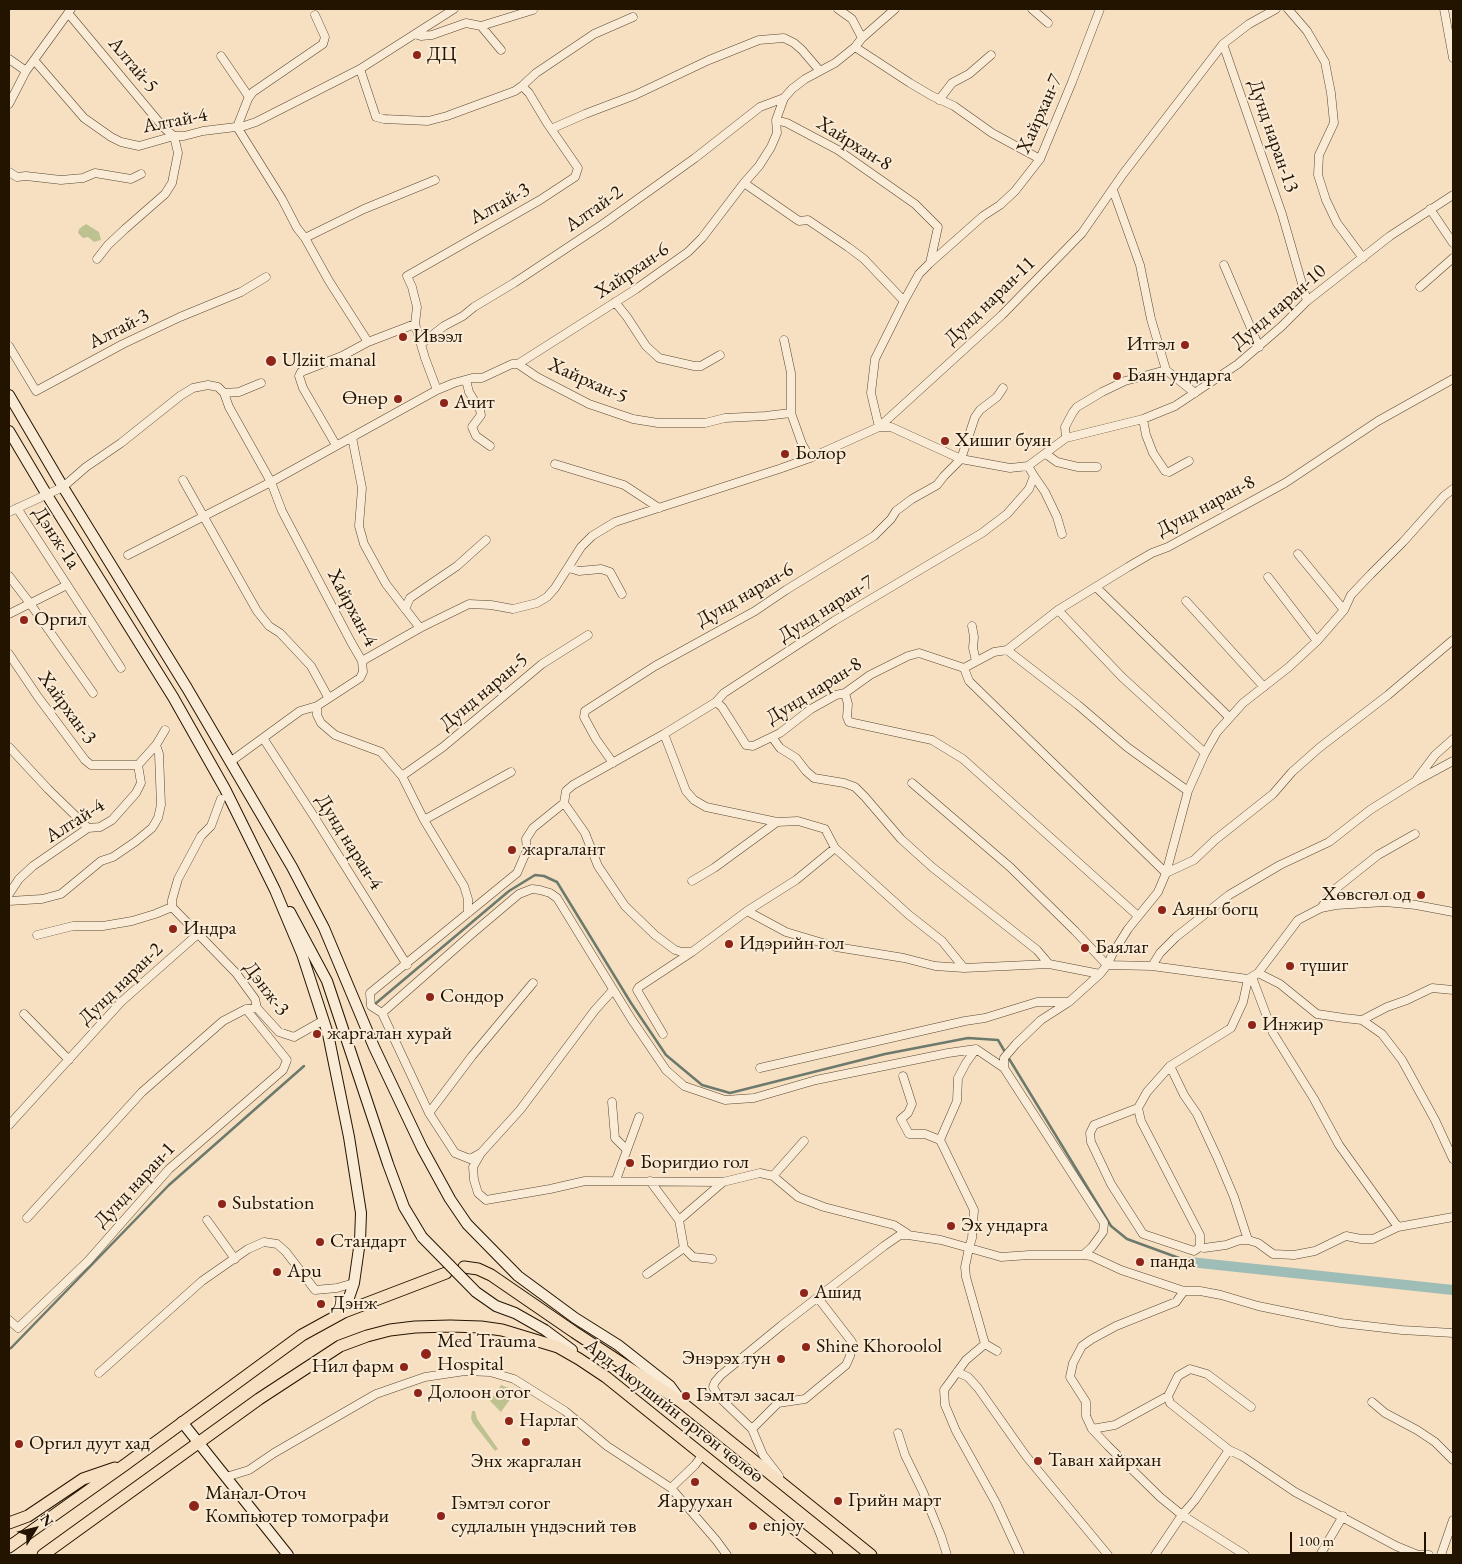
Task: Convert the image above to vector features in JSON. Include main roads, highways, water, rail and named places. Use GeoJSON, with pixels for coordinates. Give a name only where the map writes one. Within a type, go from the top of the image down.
{"type":"FeatureCollection","features":[{"type":"Feature","properties":{"kind":"main road"},"geometry":{"type":"LineString","coordinates":[[9,395],[63,487],[187,688],[292,867],[324,928],[374,1047],[422,1148],[450,1199],[467,1224],[518,1276],[575,1318],[618,1345],[670,1386],[681,1402]]}},
{"type":"Feature","properties":{"kind":"main road"},"geometry":{"type":"LineString","coordinates":[[9,431],[46,496],[173,697],[275,890],[302,954],[324,1020],[349,1137],[361,1213],[360,1241],[354,1283],[344,1312]]}},
{"type":"Feature","properties":{"kind":"main road"},"geometry":{"type":"LineString","coordinates":[[223,794],[327,981],[388,1164],[404,1207],[422,1237],[476,1292],[496,1306],[514,1313],[545,1330],[606,1377]]}},
{"type":"Feature","properties":{"kind":"main road","name":"Ард Аюушийн өргөн чөлөө"},"geometry":{"type":"LineString","coordinates":[[464,1267],[478,1269],[491,1275],[581,1337],[681,1402],[871,1555]]}},
{"type":"Feature","properties":{"kind":"main road"},"geometry":{"type":"LineString","coordinates":[[9,1547],[302,1335],[344,1312],[446,1273]]}},
{"type":"Feature","properties":{"kind":"main road","name":"Ард Аюушийн өргөн чөлөө"},"geometry":{"type":"LineString","coordinates":[[43,1555],[259,1399],[340,1346],[390,1330],[450,1326],[502,1330],[558,1347],[579,1358],[606,1377],[703,1454],[827,1555]]}},
{"type":"Feature","properties":{"kind":"main road"},"geometry":{"type":"LineString","coordinates":[[182,1422],[288,1555]]}},
{"type":"Feature","properties":{"kind":"main road"},"geometry":{"type":"LineString","coordinates":[[9,1523],[28,1516],[83,1478],[126,1464]]}},
{"type":"Feature","properties":{"kind":"waterway"},"geometry":{"type":"LineString","coordinates":[[375,1004],[509,891],[535,875],[544,876],[557,882],[631,1003],[666,1055],[702,1085],[730,1093],[885,1054],[968,1038],[998,1040],[1005,1052]]}},
{"type":"Feature","properties":{"kind":"waterway"},"geometry":{"type":"LineString","coordinates":[[1008,1057],[1111,1226],[1127,1239],[1190,1262]]}},
{"type":"Feature","properties":{"kind":"waterway"},"geometry":{"type":"LineString","coordinates":[[9,1349],[169,1185],[304,1066]]}},
{"type":"Feature","properties":{"kind":"waterway"},"geometry":{"type":"LineString","coordinates":[[1190,1262],[1453,1290]]}},
{"type":"Feature","properties":{"kind":"place","name":"ДЦ"},"geometry":{"type":"Point","coordinates":[417,55]}},
{"type":"Feature","properties":{"kind":"place","name":"Ивээл"},"geometry":{"type":"Point","coordinates":[403,337]}},
{"type":"Feature","properties":{"kind":"place","name":"Итгэл"},"geometry":{"type":"Point","coordinates":[1185,345]}},
{"type":"Feature","properties":{"kind":"place","name":"Ulziit manal"},"geometry":{"type":"Point","coordinates":[271,361]}},
{"type":"Feature","properties":{"kind":"place","name":"Баян ундарга"},"geometry":{"type":"Point","coordinates":[1117,376]}},
{"type":"Feature","properties":{"kind":"place","name":"Өнөр"},"geometry":{"type":"Point","coordinates":[398,399]}},
{"type":"Feature","properties":{"kind":"place","name":"Ачит"},"geometry":{"type":"Point","coordinates":[444,403]}},
{"type":"Feature","properties":{"kind":"place","name":"Хишиг буян"},"geometry":{"type":"Point","coordinates":[945,441]}},
{"type":"Feature","properties":{"kind":"place","name":"Болор"},"geometry":{"type":"Point","coordinates":[785,454]}},
{"type":"Feature","properties":{"kind":"place","name":"Оргил"},"geometry":{"type":"Point","coordinates":[24,620]}},
{"type":"Feature","properties":{"kind":"place","name":"жаргалант"},"geometry":{"type":"Point","coordinates":[512,850]}},
{"type":"Feature","properties":{"kind":"place","name":"Хөвсгөл од"},"geometry":{"type":"Point","coordinates":[1421,895]}},
{"type":"Feature","properties":{"kind":"place","name":"Аяны богц"},"geometry":{"type":"Point","coordinates":[1162,910]}},
{"type":"Feature","properties":{"kind":"place","name":"Индра"},"geometry":{"type":"Point","coordinates":[173,929]}},
{"type":"Feature","properties":{"kind":"place","name":"Идэрийн гол"},"geometry":{"type":"Point","coordinates":[729,944]}},
{"type":"Feature","properties":{"kind":"place","name":"Баялаг"},"geometry":{"type":"Point","coordinates":[1085,948]}},
{"type":"Feature","properties":{"kind":"place","name":"түшиг"},"geometry":{"type":"Point","coordinates":[1290,966]}},
{"type":"Feature","properties":{"kind":"place","name":"Сондор"},"geometry":{"type":"Point","coordinates":[430,997]}},
{"type":"Feature","properties":{"kind":"place","name":"Инжир"},"geometry":{"type":"Point","coordinates":[1252,1025]}},
{"type":"Feature","properties":{"kind":"place","name":"жаргалан хурай"},"geometry":{"type":"Point","coordinates":[317,1034]}},
{"type":"Feature","properties":{"kind":"place","name":"Боригдио гол"},"geometry":{"type":"Point","coordinates":[630,1163]}},
{"type":"Feature","properties":{"kind":"place","name":"Substation"},"geometry":{"type":"Point","coordinates":[222,1204]}},
{"type":"Feature","properties":{"kind":"place","name":"Эх ундарга"},"geometry":{"type":"Point","coordinates":[951,1226]}},
{"type":"Feature","properties":{"kind":"place","name":"Стандарт"},"geometry":{"type":"Point","coordinates":[320,1242]}},
{"type":"Feature","properties":{"kind":"place","name":"панда"},"geometry":{"type":"Point","coordinates":[1140,1262]}},
{"type":"Feature","properties":{"kind":"place","name":"Apu"},"geometry":{"type":"Point","coordinates":[277,1272]}},
{"type":"Feature","properties":{"kind":"place","name":"Ашид"},"geometry":{"type":"Point","coordinates":[804,1293]}},
{"type":"Feature","properties":{"kind":"place","name":"Дэнж"},"geometry":{"type":"Point","coordinates":[321,1304]}},
{"type":"Feature","properties":{"kind":"place","name":"Shine Khoroolol"},"geometry":{"type":"Point","coordinates":[806,1347]}},
{"type":"Feature","properties":{"kind":"place","name":"Med Trauma Hospital"},"geometry":{"type":"Point","coordinates":[426,1354]}},
{"type":"Feature","properties":{"kind":"place","name":"Энэрэх тун"},"geometry":{"type":"Point","coordinates":[781,1359]}},
{"type":"Feature","properties":{"kind":"place","name":"Нил фарм"},"geometry":{"type":"Point","coordinates":[404,1367]}},
{"type":"Feature","properties":{"kind":"place","name":"Долоон отог"},"geometry":{"type":"Point","coordinates":[418,1393]}},
{"type":"Feature","properties":{"kind":"place","name":"Гэмтэл засал"},"geometry":{"type":"Point","coordinates":[686,1396]}},
{"type":"Feature","properties":{"kind":"place","name":"Нарлаг"},"geometry":{"type":"Point","coordinates":[509,1421]}},
{"type":"Feature","properties":{"kind":"place","name":"Энх жаргалан"},"geometry":{"type":"Point","coordinates":[526,1442]}},
{"type":"Feature","properties":{"kind":"place","name":"Оргил дуут хад"},"geometry":{"type":"Point","coordinates":[19,1444]}},
{"type":"Feature","properties":{"kind":"place","name":"Таван хайрхан"},"geometry":{"type":"Point","coordinates":[1038,1461]}},
{"type":"Feature","properties":{"kind":"place","name":"Яаруухан"},"geometry":{"type":"Point","coordinates":[695,1482]}},
{"type":"Feature","properties":{"kind":"place","name":"Грийн март"},"geometry":{"type":"Point","coordinates":[838,1501]}},
{"type":"Feature","properties":{"kind":"place","name":"Манал-Оточ Компьютер томографи"},"geometry":{"type":"Point","coordinates":[194,1506]}},
{"type":"Feature","properties":{"kind":"place","name":"Гэмтэл согог судлалын үндэсний төв"},"geometry":{"type":"Point","coordinates":[441,1516]}},
{"type":"Feature","properties":{"kind":"place","name":"enjoy"},"geometry":{"type":"Point","coordinates":[753,1526]}}]}
